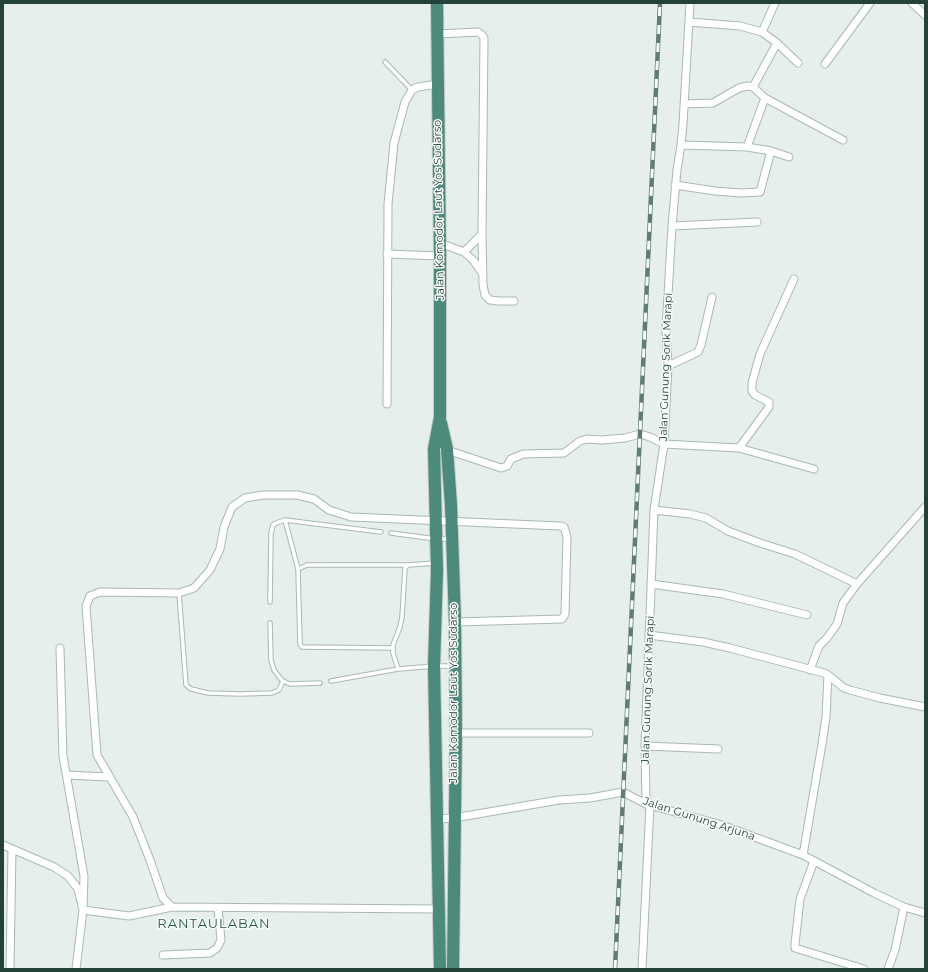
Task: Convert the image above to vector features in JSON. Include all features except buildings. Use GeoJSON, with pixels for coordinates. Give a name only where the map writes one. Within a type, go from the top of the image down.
{"type":"FeatureCollection","features":[{"type":"Feature","properties":{"kind":"highway","name":"Jalan Komodor Laut Yos Sudarso"},"geometry":{"type":"LineString","coordinates":[[437,3],[440,242],[440,418],[434,449],[437,563],[434,666],[440,969]]}},
{"type":"Feature","properties":{"kind":"highway","name":"Jalan Komodor Laut Yos Sudarso"},"geometry":{"type":"LineString","coordinates":[[440,418],[447,449],[452,521],[455,622],[456,733],[453,969]]}},
{"type":"Feature","properties":{"kind":"street","name":"Jalan Gunung Sorik Marapi"},"geometry":{"type":"LineString","coordinates":[[642,969],[648,804],[645,746],[654,510],[664,444],[668,366],[666,329],[672,226],[675,185],[681,146],[690,3]]}},
{"type":"Feature","properties":{"kind":"street"},"geometry":{"type":"LineString","coordinates":[[762,32],[775,3]]}},
{"type":"Feature","properties":{"kind":"street"},"geometry":{"type":"LineString","coordinates":[[825,64],[870,3]]}},
{"type":"Feature","properties":{"kind":"street"},"geometry":{"type":"LineString","coordinates":[[912,3],[925,15]]}},
{"type":"Feature","properties":{"kind":"street"},"geometry":{"type":"LineString","coordinates":[[689,22],[740,26],[762,32],[777,42],[798,63]]}},
{"type":"Feature","properties":{"kind":"street"},"geometry":{"type":"LineString","coordinates":[[437,34],[478,32],[482,34],[484,38],[482,273],[485,295],[490,300],[514,301]]}},
{"type":"Feature","properties":{"kind":"street"},"geometry":{"type":"LineString","coordinates":[[753,87],[777,42]]}},
{"type":"Feature","properties":{"kind":"street"},"geometry":{"type":"LineString","coordinates":[[387,404],[388,204],[394,143],[405,102],[412,90],[418,87],[438,84]]}},
{"type":"Feature","properties":{"kind":"street"},"geometry":{"type":"LineString","coordinates":[[684,104],[713,103],[739,88],[746,86],[753,87],[765,98],[843,140]]}},
{"type":"Feature","properties":{"kind":"street"},"geometry":{"type":"LineString","coordinates":[[747,148],[765,98]]}},
{"type":"Feature","properties":{"kind":"street"},"geometry":{"type":"LineString","coordinates":[[681,146],[747,148],[770,151],[789,157]]}},
{"type":"Feature","properties":{"kind":"street"},"geometry":{"type":"LineString","coordinates":[[675,185],[715,191],[740,193],[760,192],[770,151]]}},
{"type":"Feature","properties":{"kind":"street"},"geometry":{"type":"LineString","coordinates":[[672,226],[757,222]]}},
{"type":"Feature","properties":{"kind":"street"},"geometry":{"type":"LineString","coordinates":[[464,252],[482,234]]}},
{"type":"Feature","properties":{"kind":"street"},"geometry":{"type":"LineString","coordinates":[[440,242],[464,252],[474,261],[482,273]]}},
{"type":"Feature","properties":{"kind":"street"},"geometry":{"type":"LineString","coordinates":[[387,254],[440,256]]}},
{"type":"Feature","properties":{"kind":"street"},"geometry":{"type":"LineString","coordinates":[[739,448],[769,408],[769,402],[755,395],[752,391],[752,383],[760,354],[794,279]]}},
{"type":"Feature","properties":{"kind":"street"},"geometry":{"type":"LineString","coordinates":[[668,366],[698,352],[712,297]]}},
{"type":"Feature","properties":{"kind":"street"},"geometry":{"type":"LineString","coordinates":[[434,449],[447,449],[501,468],[507,466],[511,459],[523,454],[564,453],[576,443],[587,439],[602,440],[640,434],[664,444],[739,448],[814,469]]}},
{"type":"Feature","properties":{"kind":"street"},"geometry":{"type":"LineString","coordinates":[[172,907],[163,898],[133,817],[108,777],[97,755],[86,606],[90,596],[100,592],[179,593],[194,588],[210,570],[220,549],[224,527],[232,506],[245,498],[263,495],[297,495],[314,499],[329,510],[351,517],[560,526],[566,530],[565,614],[562,619],[455,622]]}},
{"type":"Feature","properties":{"kind":"street"},"geometry":{"type":"LineString","coordinates":[[810,670],[819,646],[835,627],[843,603],[857,584],[925,507]]}},
{"type":"Feature","properties":{"kind":"street"},"geometry":{"type":"LineString","coordinates":[[654,510],[690,514],[706,518],[728,531],[795,554],[857,584]]}},
{"type":"Feature","properties":{"kind":"street"},"geometry":{"type":"LineString","coordinates":[[651,584],[723,594],[807,616]]}},
{"type":"Feature","properties":{"kind":"street"},"geometry":{"type":"LineString","coordinates":[[649,635],[703,642],[730,648],[828,675],[844,688],[850,690],[925,707]]}},
{"type":"Feature","properties":{"kind":"street"},"geometry":{"type":"LineString","coordinates":[[60,648],[64,756],[84,876],[83,910],[76,969]]}},
{"type":"Feature","properties":{"kind":"street"},"geometry":{"type":"LineString","coordinates":[[802,855],[826,718],[828,675]]}},
{"type":"Feature","properties":{"kind":"street"},"geometry":{"type":"LineString","coordinates":[[456,733],[589,733]]}},
{"type":"Feature","properties":{"kind":"street"},"geometry":{"type":"LineString","coordinates":[[645,746],[718,749]]}},
{"type":"Feature","properties":{"kind":"street"},"geometry":{"type":"LineString","coordinates":[[67,775],[108,777]]}},
{"type":"Feature","properties":{"kind":"street","name":"Jalan Gunung Arjuna"},"geometry":{"type":"LineString","coordinates":[[437,819],[454,818],[559,800],[590,798],[623,792],[648,804],[722,825],[802,855],[874,893],[904,906],[925,912]]}},
{"type":"Feature","properties":{"kind":"street"},"geometry":{"type":"LineString","coordinates":[[3,845],[54,867],[68,876],[78,889],[83,910]]}},
{"type":"Feature","properties":{"kind":"street"},"geometry":{"type":"LineString","coordinates":[[10,969],[12,849]]}},
{"type":"Feature","properties":{"kind":"street"},"geometry":{"type":"LineString","coordinates":[[814,861],[800,899],[795,948],[864,969]]}},
{"type":"Feature","properties":{"kind":"street"},"geometry":{"type":"LineString","coordinates":[[888,969],[895,950],[904,906]]}},
{"type":"Feature","properties":{"kind":"street"},"geometry":{"type":"LineString","coordinates":[[83,910],[129,916],[172,907],[439,909]]}},
{"type":"Feature","properties":{"kind":"street"},"geometry":{"type":"LineString","coordinates":[[163,955],[210,953],[217,948],[221,940],[218,908]]}},
{"type":"Feature","properties":{"kind":"lane"},"geometry":{"type":"LineString","coordinates":[[385,62],[412,90]]}},
{"type":"Feature","properties":{"kind":"lane"},"geometry":{"type":"LineString","coordinates":[[270,602],[272,529],[273,525],[276,523],[285,520],[381,532]]}},
{"type":"Feature","properties":{"kind":"lane"},"geometry":{"type":"LineString","coordinates":[[285,520],[298,569],[300,644],[302,648],[393,648]]}},
{"type":"Feature","properties":{"kind":"lane"},"geometry":{"type":"LineString","coordinates":[[391,533],[436,539],[452,539]]}},
{"type":"Feature","properties":{"kind":"lane"},"geometry":{"type":"LineString","coordinates":[[298,569],[308,565],[408,565],[437,563]]}},
{"type":"Feature","properties":{"kind":"lane"},"geometry":{"type":"LineString","coordinates":[[398,669],[393,648],[402,617],[405,568],[408,565]]}},
{"type":"Feature","properties":{"kind":"lane"},"geometry":{"type":"LineString","coordinates":[[179,593],[186,685],[190,689],[208,693],[272,693],[279,690],[283,681]]}},
{"type":"Feature","properties":{"kind":"lane"},"geometry":{"type":"LineString","coordinates":[[270,623],[271,660],[274,670],[283,681],[290,684],[320,683]]}},
{"type":"Feature","properties":{"kind":"lane"},"geometry":{"type":"LineString","coordinates":[[331,681],[398,669],[455,666]]}},
{"type":"Feature","properties":{"kind":"railway"},"geometry":{"type":"LineString","coordinates":[[615,969],[660,3]]}},
{"type":"Feature","properties":{"kind":"district","name":"RANTAULABAN"},"geometry":{"type":"Point","coordinates":[214,924]}}]}
